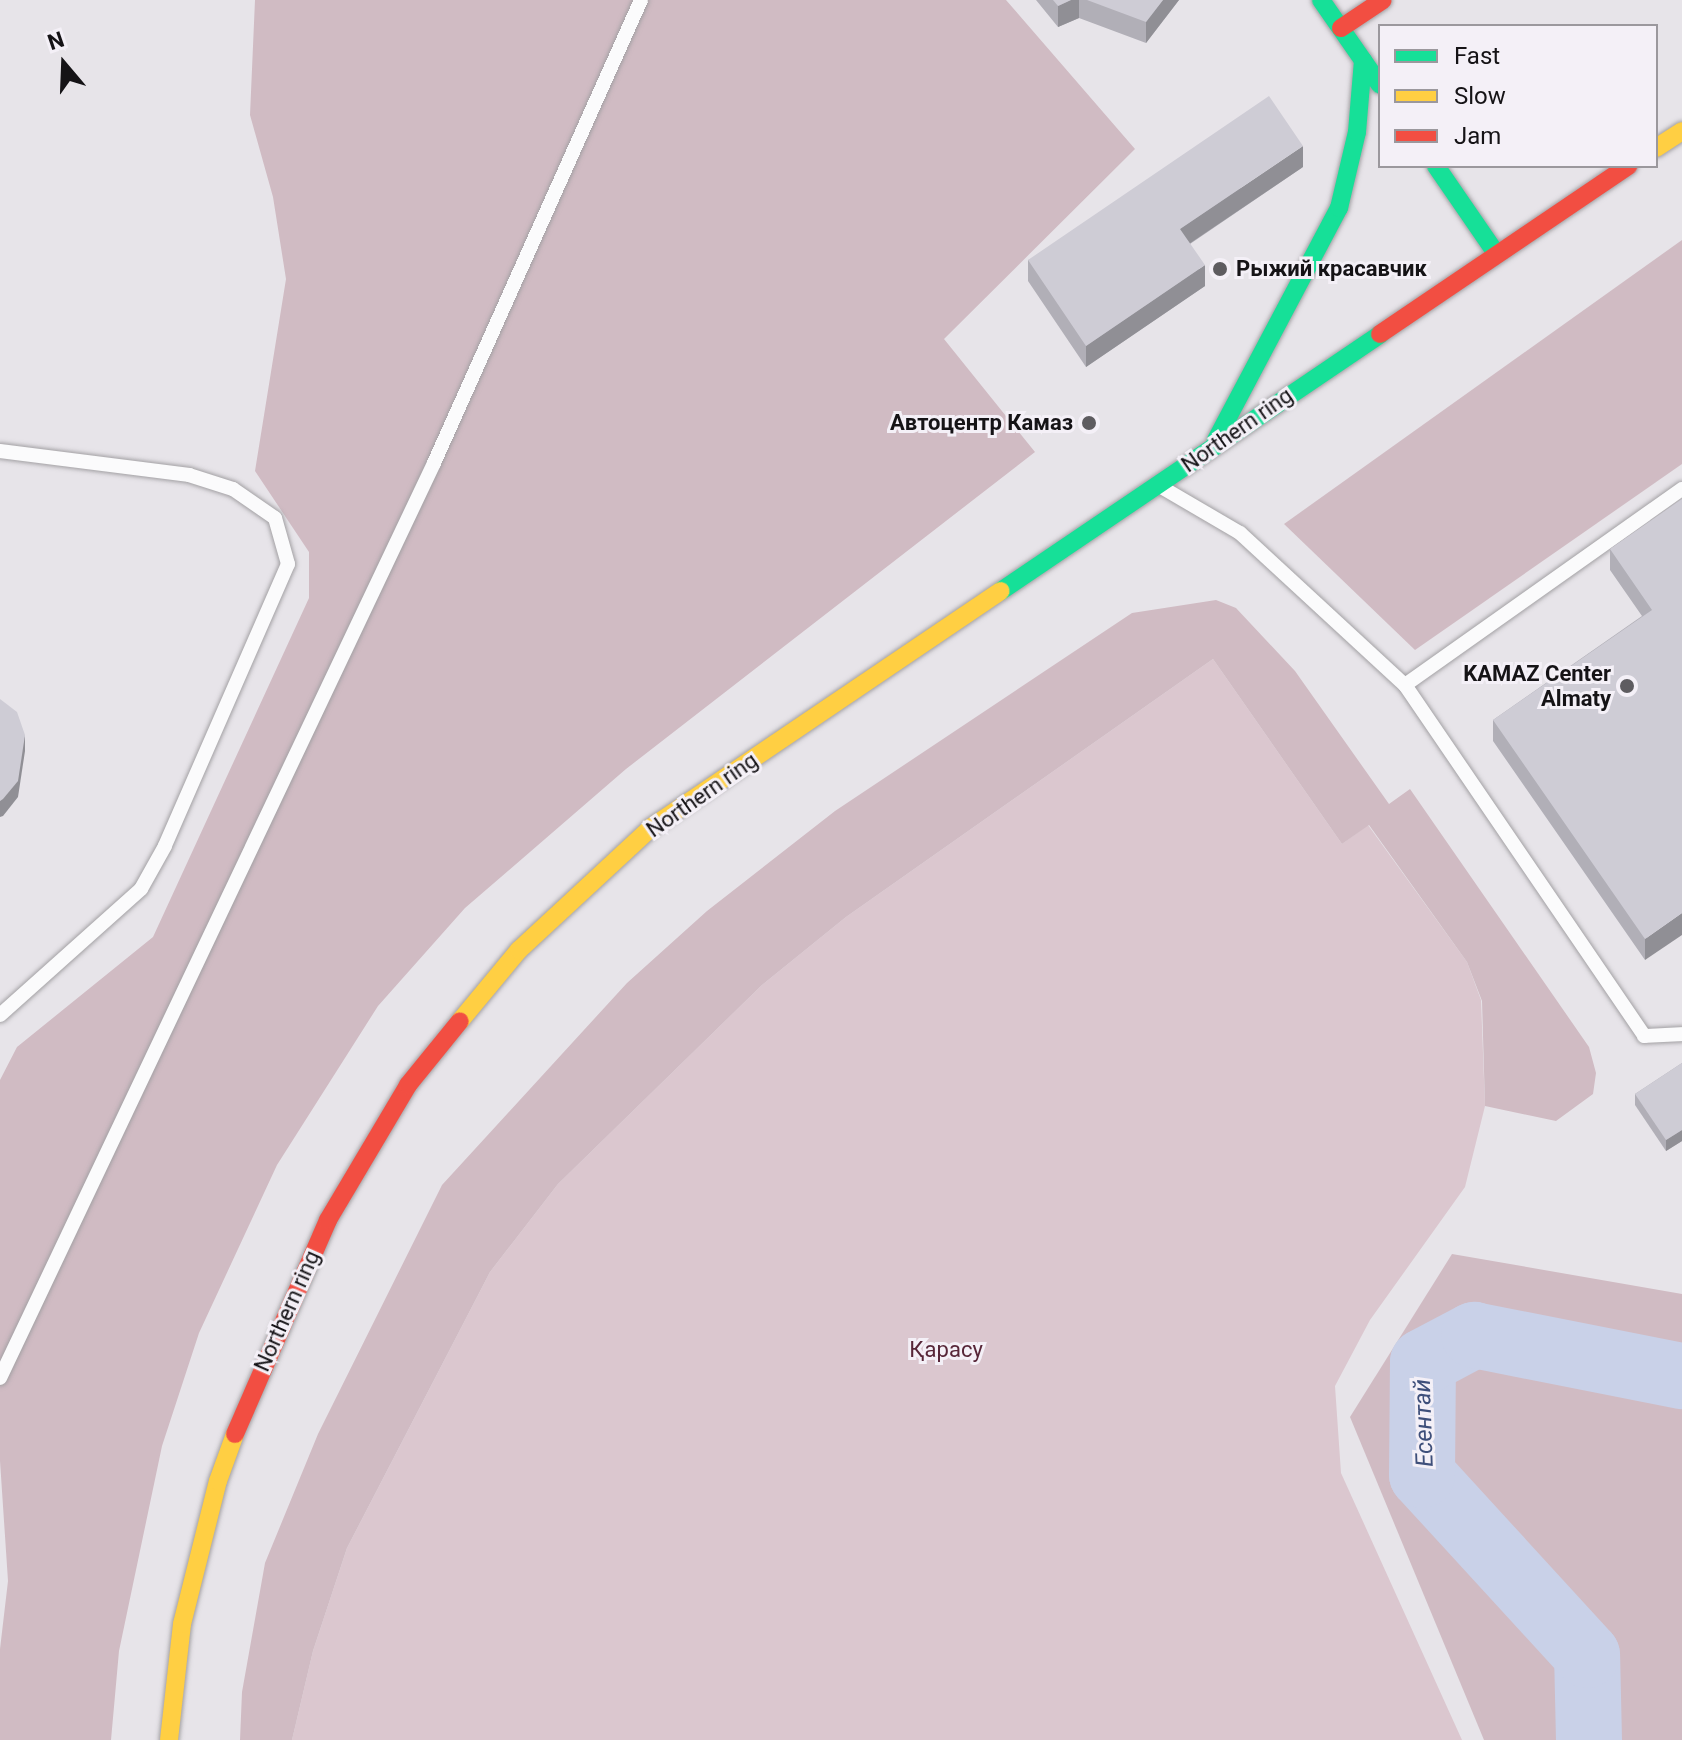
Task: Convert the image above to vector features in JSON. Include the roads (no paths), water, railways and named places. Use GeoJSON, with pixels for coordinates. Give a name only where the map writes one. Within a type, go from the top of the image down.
{"type":"FeatureCollection","features":[{"type":"Feature","properties":{"kind":"main road"},"geometry":{"type":"LineString","coordinates":[[1321,0],[1378,82]]}},
{"type":"Feature","properties":{"kind":"main road"},"geometry":{"type":"LineString","coordinates":[[1341,28],[1383,0]]}},
{"type":"Feature","properties":{"kind":"main road"},"geometry":{"type":"LineString","coordinates":[[1213,446],[1339,208],[1357,132],[1363,60]]}},
{"type":"Feature","properties":{"kind":"main road"},"geometry":{"type":"LineString","coordinates":[[1658,147],[1682,131]]}},
{"type":"Feature","properties":{"kind":"main road"},"geometry":{"type":"LineString","coordinates":[[1437,168],[1495,252]]}},
{"type":"Feature","properties":{"kind":"main road","name":"Northern ring"},"geometry":{"type":"LineString","coordinates":[[169,1740],[182,1624],[218,1481],[261,1365],[328,1220],[408,1085],[519,950],[652,827],[1160,486],[1213,446],[1495,252],[1625,168]]}},
{"type":"Feature","properties":{"kind":"lane"},"geometry":{"type":"LineString","coordinates":[[0,1378],[434,463],[641,0]]}},
{"type":"Feature","properties":{"kind":"lane"},"geometry":{"type":"LineString","coordinates":[[0,451],[189,475],[233,489],[275,518],[288,564],[165,846],[141,889],[0,1015]]}},
{"type":"Feature","properties":{"kind":"lane"},"geometry":{"type":"LineString","coordinates":[[1160,486],[1240,533],[1405,685],[1644,1036],[1682,1034]]}},
{"type":"Feature","properties":{"kind":"lane"},"geometry":{"type":"LineString","coordinates":[[1405,685],[1682,489]]}},
{"type":"Feature","properties":{"kind":"waterway","name":"Есентай"},"geometry":{"type":"LineString","coordinates":[[1589,1740],[1587,1655],[1422,1475],[1423,1362],[1474,1335],[1682,1376]]}},
{"type":"Feature","properties":{"kind":"place","name":"Рыжий красавчик"},"geometry":{"type":"Point","coordinates":[1220,269]}},
{"type":"Feature","properties":{"kind":"place","name":"Автоцентр Камаз"},"geometry":{"type":"Point","coordinates":[1089,423]}},
{"type":"Feature","properties":{"kind":"place","name":"KAMAZ Center Almaty"},"geometry":{"type":"Point","coordinates":[1627,686]}},
{"type":"Feature","properties":{"kind":"park label","name":"Қарасу"},"geometry":{"type":"Point","coordinates":[946,1350]}}]}
